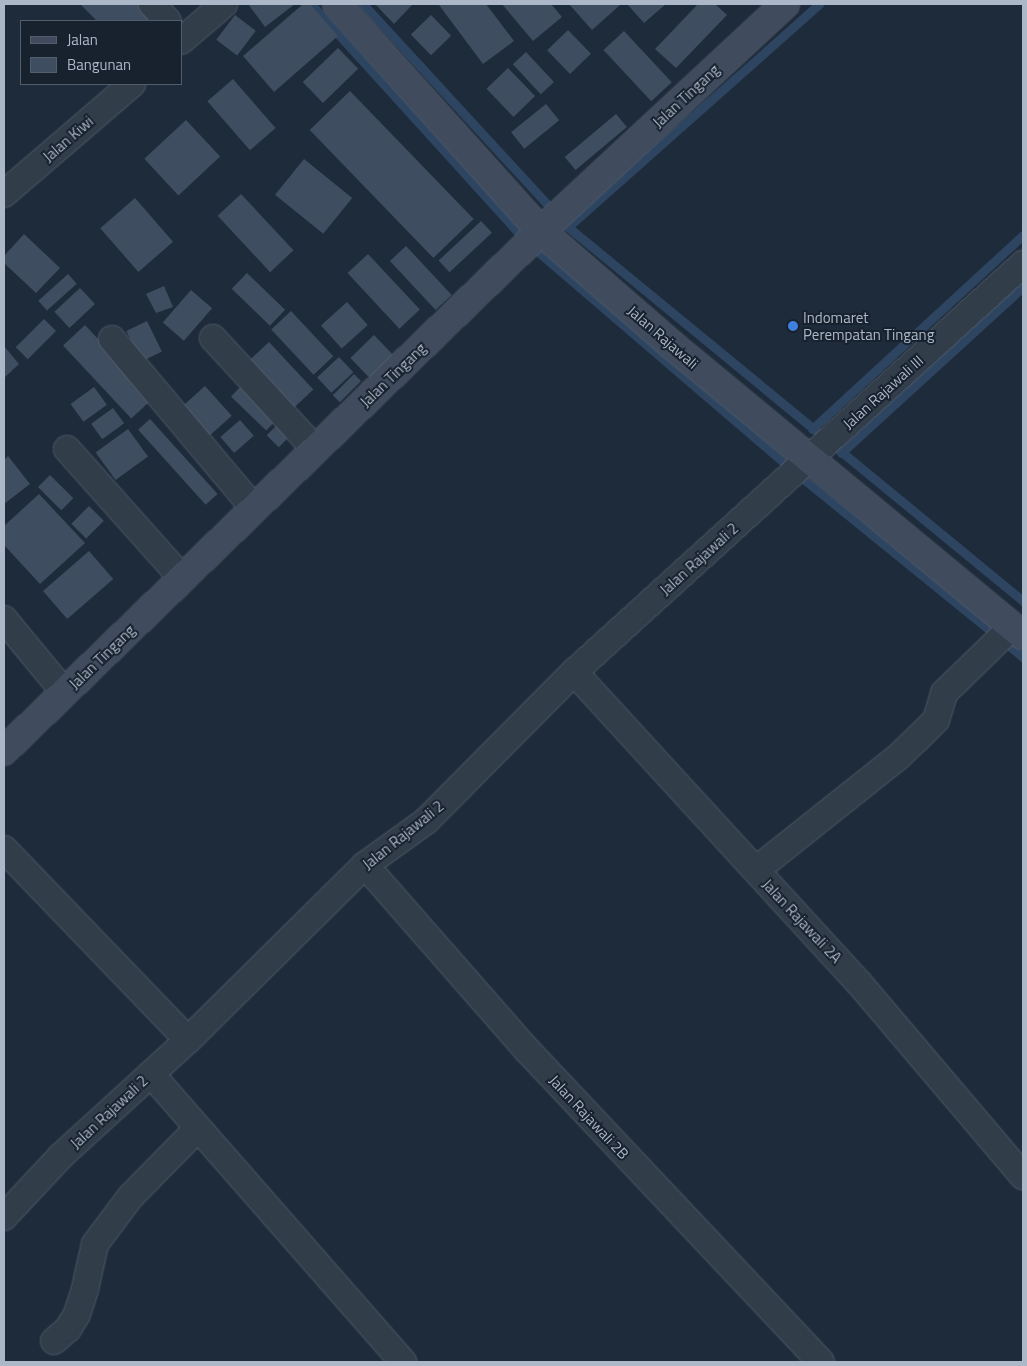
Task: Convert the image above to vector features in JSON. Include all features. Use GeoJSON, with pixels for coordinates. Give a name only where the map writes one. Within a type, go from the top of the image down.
{"type":"FeatureCollection","features":[{"type":"Feature","properties":{"kind":"main road","name":"Jalan Rajawali"},"geometry":{"type":"LineString","coordinates":[[337,4],[542,231],[672,345],[821,448],[1018,631]]}},
{"type":"Feature","properties":{"kind":"main road","name":"Jalan Tingang"},"geometry":{"type":"LineString","coordinates":[[4,751],[542,231],[785,4]]}},
{"type":"Feature","properties":{"kind":"street"},"geometry":{"type":"LineString","coordinates":[[152,4],[166,20]]}},
{"type":"Feature","properties":{"kind":"street"},"geometry":{"type":"LineString","coordinates":[[182,31],[224,4]]}},
{"type":"Feature","properties":{"kind":"street","name":"Jalan Kiwi"},"geometry":{"type":"LineString","coordinates":[[4,194],[131,85]]}},
{"type":"Feature","properties":{"kind":"street","name":"Jalan Rajawali III"},"geometry":{"type":"LineString","coordinates":[[821,448],[1023,264]]}},
{"type":"Feature","properties":{"kind":"street"},"geometry":{"type":"LineString","coordinates":[[213,338],[316,450]]}},
{"type":"Feature","properties":{"kind":"street"},"geometry":{"type":"LineString","coordinates":[[112,339],[254,508]]}},
{"type":"Feature","properties":{"kind":"street"},"geometry":{"type":"LineString","coordinates":[[67,448],[182,578]]}},
{"type":"Feature","properties":{"kind":"street","name":"Jalan Rajawali 2"},"geometry":{"type":"LineString","coordinates":[[4,1217],[61,1156],[188,1040],[366,865],[426,821],[574,672],[821,448]]}},
{"type":"Feature","properties":{"kind":"street"},"geometry":{"type":"LineString","coordinates":[[4,618],[66,693]]}},
{"type":"Feature","properties":{"kind":"street"},"geometry":{"type":"LineString","coordinates":[[756,870],[917,740],[936,720],[944,693],[1018,631]]}},
{"type":"Feature","properties":{"kind":"street","name":"Jalan Rajawali 2A"},"geometry":{"type":"LineString","coordinates":[[574,672],[860,984],[1023,1176]]}},
{"type":"Feature","properties":{"kind":"street"},"geometry":{"type":"LineString","coordinates":[[4,849],[188,1040]]}},
{"type":"Feature","properties":{"kind":"street","name":"Jalan Rajawali 2B"},"geometry":{"type":"LineString","coordinates":[[366,865],[528,1051],[820,1362]]}},
{"type":"Feature","properties":{"kind":"street"},"geometry":{"type":"LineString","coordinates":[[150,1074],[403,1362]]}},
{"type":"Feature","properties":{"kind":"street"},"geometry":{"type":"LineString","coordinates":[[54,1341],[68,1329],[77,1314],[86,1290],[95,1244],[131,1196],[198,1128]]}},
{"type":"Feature","properties":{"kind":"building"},"geometry":{"type":"Polygon","coordinates":[[[80,4],[147,4],[161,20],[96,20],[80,4]]]}},
{"type":"Feature","properties":{"kind":"building"},"geometry":{"type":"Polygon","coordinates":[[[248,4],[295,4],[265,27],[248,4]]]}},
{"type":"Feature","properties":{"kind":"building"},"geometry":{"type":"Polygon","coordinates":[[[303,4],[310,4],[338,36],[274,92],[243,56],[303,4]]]}},
{"type":"Feature","properties":{"kind":"building"},"geometry":{"type":"Polygon","coordinates":[[[375,4],[413,4],[394,24],[375,4]]]}},
{"type":"Feature","properties":{"kind":"building"},"geometry":{"type":"Polygon","coordinates":[[[440,4],[486,4],[514,41],[483,64],[440,4]]]}},
{"type":"Feature","properties":{"kind":"building"},"geometry":{"type":"Polygon","coordinates":[[[502,4],[551,4],[562,17],[533,41],[502,4]]]}},
{"type":"Feature","properties":{"kind":"building"},"geometry":{"type":"Polygon","coordinates":[[[569,4],[618,4],[620,5],[592,30],[569,4]]]}},
{"type":"Feature","properties":{"kind":"building"},"geometry":{"type":"Polygon","coordinates":[[[627,4],[666,4],[644,23],[627,4]]]}},
{"type":"Feature","properties":{"kind":"building"},"geometry":{"type":"Polygon","coordinates":[[[698,4],[715,4],[727,15],[676,68],[655,49],[698,4]]]}},
{"type":"Feature","properties":{"kind":"building"},"geometry":{"type":"Polygon","coordinates":[[[235,15],[256,31],[237,55],[216,40],[235,15]]]}},
{"type":"Feature","properties":{"kind":"building"},"geometry":{"type":"Polygon","coordinates":[[[431,15],[451,36],[431,55],[411,34],[431,15]]]}},
{"type":"Feature","properties":{"kind":"building"},"geometry":{"type":"Polygon","coordinates":[[[568,30],[591,54],[570,74],[547,50],[568,30]]]}},
{"type":"Feature","properties":{"kind":"building"},"geometry":{"type":"Polygon","coordinates":[[[624,31],[672,82],[651,101],[604,50],[624,31]]]}},
{"type":"Feature","properties":{"kind":"building"},"geometry":{"type":"Polygon","coordinates":[[[338,48],[358,69],[323,103],[303,82],[338,48]]]}},
{"type":"Feature","properties":{"kind":"building"},"geometry":{"type":"Polygon","coordinates":[[[526,52],[554,82],[541,94],[513,64],[526,52]]]}},
{"type":"Feature","properties":{"kind":"building"},"geometry":{"type":"Polygon","coordinates":[[[508,68],[535,96],[514,117],[486,89],[508,68]]]}},
{"type":"Feature","properties":{"kind":"building"},"geometry":{"type":"Polygon","coordinates":[[[233,79],[276,128],[250,150],[207,101],[233,79]]]}},
{"type":"Feature","properties":{"kind":"building"},"geometry":{"type":"Polygon","coordinates":[[[350,91],[474,219],[433,258],[310,130],[350,91]]]}},
{"type":"Feature","properties":{"kind":"building"},"geometry":{"type":"Polygon","coordinates":[[[546,104],[559,120],[524,149],[511,132],[546,104]]]}},
{"type":"Feature","properties":{"kind":"building"},"geometry":{"type":"Polygon","coordinates":[[[616,114],[627,127],[576,170],[565,157],[616,114]]]}},
{"type":"Feature","properties":{"kind":"building"},"geometry":{"type":"Polygon","coordinates":[[[186,120],[220,157],[178,195],[144,159],[186,120]]]}},
{"type":"Feature","properties":{"kind":"building"},"geometry":{"type":"Polygon","coordinates":[[[304,159],[352,198],[323,234],[275,195],[304,159]]]}},
{"type":"Feature","properties":{"kind":"building"},"geometry":{"type":"Polygon","coordinates":[[[241,194],[294,250],[270,272],[218,216],[241,194]]]}},
{"type":"Feature","properties":{"kind":"building"},"geometry":{"type":"Polygon","coordinates":[[[135,198],[173,242],[138,272],[100,228],[135,198]]]}},
{"type":"Feature","properties":{"kind":"building"},"geometry":{"type":"Polygon","coordinates":[[[481,221],[492,233],[449,272],[439,261],[481,221]]]}},
{"type":"Feature","properties":{"kind":"building"},"geometry":{"type":"Polygon","coordinates":[[[24,234],[60,268],[36,293],[4,263],[4,256],[24,234]]]}},
{"type":"Feature","properties":{"kind":"building"},"geometry":{"type":"Polygon","coordinates":[[[406,246],[452,295],[436,310],[390,261],[406,246]]]}},
{"type":"Feature","properties":{"kind":"building"},"geometry":{"type":"Polygon","coordinates":[[[368,254],[420,310],[399,329],[348,273],[368,254]]]}},
{"type":"Feature","properties":{"kind":"building"},"geometry":{"type":"Polygon","coordinates":[[[247,273],[285,310],[270,326],[232,289],[247,273]]]}},
{"type":"Feature","properties":{"kind":"building"},"geometry":{"type":"Polygon","coordinates":[[[68,274],[77,284],[47,310],[38,301],[68,274]]]}},
{"type":"Feature","properties":{"kind":"building"},"geometry":{"type":"Polygon","coordinates":[[[164,286],[173,307],[156,313],[146,294],[164,286]]]}},
{"type":"Feature","properties":{"kind":"building"},"geometry":{"type":"Polygon","coordinates":[[[80,288],[95,304],[69,328],[54,312],[80,288]]]}},
{"type":"Feature","properties":{"kind":"building"},"geometry":{"type":"Polygon","coordinates":[[[191,290],[212,308],[184,341],[163,322],[191,290]]]}},
{"type":"Feature","properties":{"kind":"building"},"geometry":{"type":"Polygon","coordinates":[[[347,302],[368,325],[342,348],[321,325],[347,302]]]}},
{"type":"Feature","properties":{"kind":"building"},"geometry":{"type":"Polygon","coordinates":[[[291,311],[333,356],[314,375],[271,329],[291,311]]]}},
{"type":"Feature","properties":{"kind":"building"},"geometry":{"type":"Polygon","coordinates":[[[44,319],[56,331],[28,359],[16,347],[44,319]]]}},
{"type":"Feature","properties":{"kind":"building"},"geometry":{"type":"Polygon","coordinates":[[[147,321],[162,352],[141,362],[126,331],[147,321]]]}},
{"type":"Feature","properties":{"kind":"building"},"geometry":{"type":"Polygon","coordinates":[[[85,325],[153,398],[131,419],[63,345],[85,325]]]}},
{"type":"Feature","properties":{"kind":"building"},"geometry":{"type":"Polygon","coordinates":[[[374,335],[393,355],[370,378],[350,358],[374,335]]]}},
{"type":"Feature","properties":{"kind":"building"},"geometry":{"type":"Polygon","coordinates":[[[269,342],[313,390],[291,410],[247,362],[269,342]]]}},
{"type":"Feature","properties":{"kind":"building"},"geometry":{"type":"Polygon","coordinates":[[[4,346],[19,364],[4,378],[4,346]]]}},
{"type":"Feature","properties":{"kind":"building"},"geometry":{"type":"Polygon","coordinates":[[[339,357],[353,372],[331,393],[317,377],[339,357]]]}},
{"type":"Feature","properties":{"kind":"building"},"geometry":{"type":"Polygon","coordinates":[[[354,374],[361,381],[340,402],[333,395],[354,374]]]}},
{"type":"Feature","properties":{"kind":"building"},"geometry":{"type":"Polygon","coordinates":[[[247,380],[282,414],[266,431],[231,397],[247,380]]]}},
{"type":"Feature","properties":{"kind":"building"},"geometry":{"type":"Polygon","coordinates":[[[205,386],[232,416],[209,436],[183,406],[205,386]]]}},
{"type":"Feature","properties":{"kind":"building"},"geometry":{"type":"Polygon","coordinates":[[[94,387],[107,405],[83,422],[71,404],[94,387]]]}},
{"type":"Feature","properties":{"kind":"building"},"geometry":{"type":"Polygon","coordinates":[[[113,408],[124,423],[102,439],[91,424],[113,408]]]}},
{"type":"Feature","properties":{"kind":"building"},"geometry":{"type":"Polygon","coordinates":[[[150,419],[218,494],[206,505],[138,430],[150,419]]]}},
{"type":"Feature","properties":{"kind":"building"},"geometry":{"type":"Polygon","coordinates":[[[240,420],[254,436],[234,453],[220,437],[240,420]]]}},
{"type":"Feature","properties":{"kind":"building"},"geometry":{"type":"Polygon","coordinates":[[[278,424],[290,436],[279,447],[267,435],[278,424]]]}},
{"type":"Feature","properties":{"kind":"building"},"geometry":{"type":"Polygon","coordinates":[[[128,429],[148,457],[116,480],[96,453],[128,429]]]}},
{"type":"Feature","properties":{"kind":"building"},"geometry":{"type":"Polygon","coordinates":[[[8,456],[30,484],[4,504],[4,460],[8,456]]]}},
{"type":"Feature","properties":{"kind":"building"},"geometry":{"type":"Polygon","coordinates":[[[50,475],[73,498],[61,510],[38,487],[50,475]]]}},
{"type":"Feature","properties":{"kind":"building"},"geometry":{"type":"Polygon","coordinates":[[[39,494],[85,543],[40,584],[4,545],[4,526],[39,494]]]}},
{"type":"Feature","properties":{"kind":"building"},"geometry":{"type":"Polygon","coordinates":[[[89,506],[104,521],[86,539],[71,524],[89,506]]]}},
{"type":"Feature","properties":{"kind":"building"},"geometry":{"type":"Polygon","coordinates":[[[89,551],[113,579],[67,619],[43,591],[89,551]]]}},
{"type":"Feature","properties":{"kind":"waterway"},"geometry":{"type":"LineString","coordinates":[[311,4],[529,244],[795,472],[1023,657]]}},
{"type":"Feature","properties":{"kind":"waterway"},"geometry":{"type":"LineString","coordinates":[[363,4],[568,227],[1023,601]]}},
{"type":"Feature","properties":{"kind":"waterway"},"geometry":{"type":"LineString","coordinates":[[568,227],[819,4]]}},
{"type":"Feature","properties":{"kind":"waterway"},"geometry":{"type":"LineString","coordinates":[[812,429],[1023,235]]}},
{"type":"Feature","properties":{"kind":"waterway"},"geometry":{"type":"LineString","coordinates":[[841,453],[1023,287]]}},
{"type":"Feature","properties":{"kind":"place","name":"Indomaret Perempatan Tingang"},"geometry":{"type":"Point","coordinates":[793,326]}}]}
